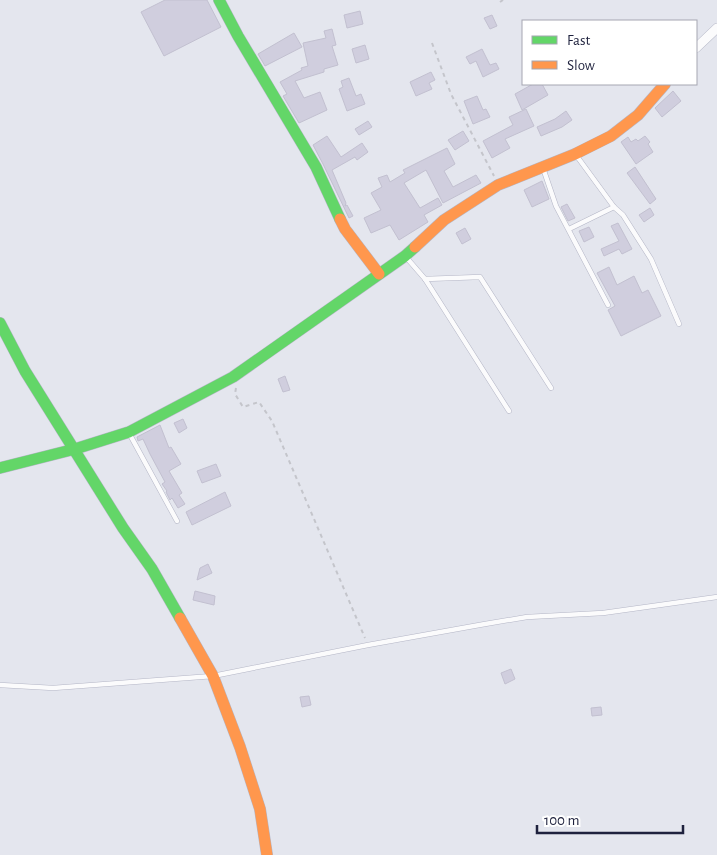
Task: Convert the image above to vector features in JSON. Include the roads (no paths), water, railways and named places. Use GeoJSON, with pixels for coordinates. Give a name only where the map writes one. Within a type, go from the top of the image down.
{"type":"FeatureCollection","features":[{"type":"Feature","properties":{"kind":"street"},"geometry":{"type":"LineString","coordinates":[[219,0],[238,36],[316,167],[345,229],[379,274]]}},
{"type":"Feature","properties":{"kind":"street"},"geometry":{"type":"LineString","coordinates":[[697,47],[717,28]]}},
{"type":"Feature","properties":{"kind":"street"},"geometry":{"type":"LineString","coordinates":[[0,468],[74,449],[129,432],[233,377],[405,256],[444,220],[498,185],[575,154],[611,136],[638,115],[664,85]]}},
{"type":"Feature","properties":{"kind":"street"},"geometry":{"type":"LineString","coordinates":[[0,323],[25,371],[123,528],[152,569],[213,676],[240,747],[260,809],[267,855]]}},
{"type":"Feature","properties":{"kind":"lane"},"geometry":{"type":"LineString","coordinates":[[575,154],[614,206],[623,215],[651,260],[679,324]]}},
{"type":"Feature","properties":{"kind":"lane"},"geometry":{"type":"LineString","coordinates":[[543,166],[556,206],[608,305]]}},
{"type":"Feature","properties":{"kind":"lane"},"geometry":{"type":"LineString","coordinates":[[569,229],[614,206]]}},
{"type":"Feature","properties":{"kind":"lane"},"geometry":{"type":"LineString","coordinates":[[405,256],[425,280],[509,412]]}},
{"type":"Feature","properties":{"kind":"lane"},"geometry":{"type":"LineString","coordinates":[[425,280],[480,277],[551,388]]}},
{"type":"Feature","properties":{"kind":"lane"},"geometry":{"type":"LineString","coordinates":[[129,432],[177,521]]}},
{"type":"Feature","properties":{"kind":"lane"},"geometry":{"type":"LineString","coordinates":[[0,685],[53,688],[213,676],[368,645],[527,618],[603,613],[717,597]]}}]}
